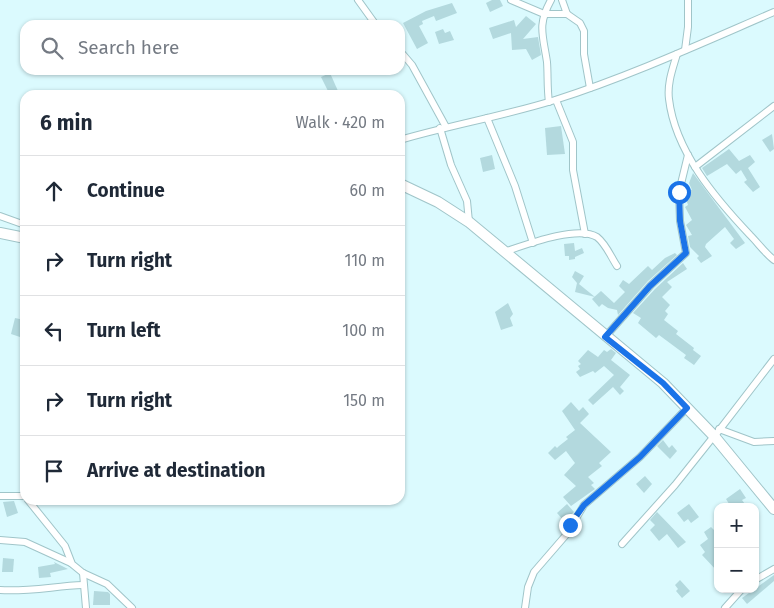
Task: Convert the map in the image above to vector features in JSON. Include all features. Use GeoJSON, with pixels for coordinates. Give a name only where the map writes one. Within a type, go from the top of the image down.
{"type":"FeatureCollection","features":[{"type":"Feature","properties":{"kind":"main road"},"geometry":{"type":"LineString","coordinates":[[405,186],[438,202],[469,222],[605,337],[663,383],[716,434],[774,509]]}},
{"type":"Feature","properties":{"kind":"main road"},"geometry":{"type":"LineString","coordinates":[[0,233],[20,237]]}},
{"type":"Feature","properties":{"kind":"street"},"geometry":{"type":"LineString","coordinates":[[358,0],[372,20]]}},
{"type":"Feature","properties":{"kind":"street"},"geometry":{"type":"LineString","coordinates":[[511,0],[544,14],[567,14]]}},
{"type":"Feature","properties":{"kind":"street"},"geometry":{"type":"LineString","coordinates":[[551,0],[544,14],[542,39],[553,101],[574,148],[573,170],[585,234]]}},
{"type":"Feature","properties":{"kind":"street"},"geometry":{"type":"LineString","coordinates":[[562,0],[567,14],[580,24],[584,31],[584,54],[590,88]]}},
{"type":"Feature","properties":{"kind":"street"},"geometry":{"type":"LineString","coordinates":[[686,50],[688,0]]}},
{"type":"Feature","properties":{"kind":"street"},"geometry":{"type":"LineString","coordinates":[[405,139],[553,101],[686,50],[774,12]]}},
{"type":"Feature","properties":{"kind":"street"},"geometry":{"type":"LineString","coordinates":[[676,54],[671,76],[669,99],[688,155],[731,216],[774,260]]}},
{"type":"Feature","properties":{"kind":"street"},"geometry":{"type":"LineString","coordinates":[[405,57],[412,65],[443,128],[451,165],[467,201],[469,222]]}},
{"type":"Feature","properties":{"kind":"street"},"geometry":{"type":"LineString","coordinates":[[695,167],[774,106]]}},
{"type":"Feature","properties":{"kind":"street"},"geometry":{"type":"LineString","coordinates":[[487,118],[515,186],[533,243]]}},
{"type":"Feature","properties":{"kind":"street"},"geometry":{"type":"LineString","coordinates":[[605,337],[650,286],[686,253],[680,221],[679,192],[688,155]]}},
{"type":"Feature","properties":{"kind":"street"},"geometry":{"type":"LineString","coordinates":[[0,216],[20,223]]}},
{"type":"Feature","properties":{"kind":"street"},"geometry":{"type":"LineString","coordinates":[[504,252],[558,236],[585,234],[599,240],[616,266]]}},
{"type":"Feature","properties":{"kind":"street"},"geometry":{"type":"LineString","coordinates":[[622,544],[716,434],[774,359]]}},
{"type":"Feature","properties":{"kind":"street"},"geometry":{"type":"LineString","coordinates":[[525,608],[528,587],[534,572],[566,535],[581,509],[640,457],[687,408]]}},
{"type":"Feature","properties":{"kind":"street"},"geometry":{"type":"LineString","coordinates":[[716,434],[754,442],[774,441]]}},
{"type":"Feature","properties":{"kind":"street"},"geometry":{"type":"LineString","coordinates":[[0,496],[20,496]]}},
{"type":"Feature","properties":{"kind":"street"},"geometry":{"type":"LineString","coordinates":[[32,505],[65,546],[72,564]]}},
{"type":"Feature","properties":{"kind":"street"},"geometry":{"type":"LineString","coordinates":[[0,540],[25,542],[72,564],[83,573],[107,584],[132,608]]}},
{"type":"Feature","properties":{"kind":"street"},"geometry":{"type":"LineString","coordinates":[[759,578],[774,569]]}},
{"type":"Feature","properties":{"kind":"street"},"geometry":{"type":"LineString","coordinates":[[83,573],[86,608]]}},
{"type":"Feature","properties":{"kind":"street"},"geometry":{"type":"LineString","coordinates":[[0,590],[22,592],[54,586],[84,586]]}},
{"type":"Feature","properties":{"kind":"street"},"geometry":{"type":"LineString","coordinates":[[725,608],[738,593]]}},
{"type":"Feature","properties":{"kind":"building"},"geometry":{"type":"Polygon","coordinates":[[[492,0],[500,0],[503,6],[490,12],[486,3],[492,0]]]}},
{"type":"Feature","properties":{"kind":"building"},"geometry":{"type":"Polygon","coordinates":[[[452,3],[457,13],[436,21],[434,16],[422,21],[423,24],[419,26],[428,43],[417,49],[405,27],[405,22],[426,11],[452,3]]]}},
{"type":"Feature","properties":{"kind":"building"},"geometry":{"type":"Polygon","coordinates":[[[526,16],[536,24],[523,39],[538,37],[541,55],[532,60],[526,49],[512,50],[511,33],[493,39],[489,28],[514,20],[516,27],[526,16]]]}},
{"type":"Feature","properties":{"kind":"building"},"geometry":{"type":"Polygon","coordinates":[[[443,29],[445,33],[450,31],[454,40],[439,44],[435,32],[443,29]]]}},
{"type":"Feature","properties":{"kind":"building"},"geometry":{"type":"Polygon","coordinates":[[[331,75],[338,90],[328,90],[321,77],[331,75]]]}},
{"type":"Feature","properties":{"kind":"building"},"geometry":{"type":"Polygon","coordinates":[[[561,126],[565,154],[547,155],[545,128],[561,126]]]}},
{"type":"Feature","properties":{"kind":"building"},"geometry":{"type":"Polygon","coordinates":[[[772,134],[774,149],[770,152],[762,140],[772,134]]]}},
{"type":"Feature","properties":{"kind":"building"},"geometry":{"type":"Polygon","coordinates":[[[729,149],[739,161],[750,155],[755,162],[748,168],[760,187],[753,192],[744,182],[747,180],[741,170],[736,174],[727,164],[707,176],[702,168],[729,149]]]}},
{"type":"Feature","properties":{"kind":"building"},"geometry":{"type":"Polygon","coordinates":[[[492,155],[495,169],[483,172],[480,158],[492,155]]]}},
{"type":"Feature","properties":{"kind":"building"},"geometry":{"type":"Polygon","coordinates":[[[693,173],[745,243],[736,249],[730,243],[734,239],[725,227],[706,244],[705,247],[712,256],[701,263],[697,258],[699,256],[690,247],[688,236],[692,235],[686,225],[692,220],[685,207],[688,205],[684,193],[685,188],[692,190],[689,183],[693,173]]]}},
{"type":"Feature","properties":{"kind":"building"},"geometry":{"type":"Polygon","coordinates":[[[574,243],[575,251],[582,248],[584,253],[575,257],[575,259],[569,260],[569,256],[565,256],[564,244],[574,243]]]}},
{"type":"Feature","properties":{"kind":"building"},"geometry":{"type":"Polygon","coordinates":[[[675,253],[677,255],[648,281],[618,315],[617,310],[602,304],[599,307],[592,299],[601,291],[614,303],[625,292],[619,286],[623,280],[629,284],[648,266],[652,270],[665,258],[675,253]]]}},
{"type":"Feature","properties":{"kind":"building"},"geometry":{"type":"Polygon","coordinates":[[[683,263],[687,269],[667,282],[672,287],[662,297],[670,305],[665,311],[668,314],[664,320],[678,331],[676,334],[701,356],[694,365],[684,358],[686,355],[659,335],[656,338],[638,323],[641,318],[633,313],[683,263]]]}},
{"type":"Feature","properties":{"kind":"building"},"geometry":{"type":"Polygon","coordinates":[[[575,271],[584,276],[579,284],[595,297],[575,292],[577,283],[572,277],[575,271]]]}},
{"type":"Feature","properties":{"kind":"building"},"geometry":{"type":"Polygon","coordinates":[[[508,303],[513,314],[510,318],[513,326],[501,330],[495,312],[508,303]]]}},
{"type":"Feature","properties":{"kind":"building"},"geometry":{"type":"Polygon","coordinates":[[[15,318],[20,319],[20,337],[11,334],[15,318]]]}},
{"type":"Feature","properties":{"kind":"building"},"geometry":{"type":"Polygon","coordinates":[[[611,349],[616,353],[611,360],[630,375],[620,387],[624,391],[620,395],[613,387],[593,405],[588,400],[614,375],[604,366],[595,373],[593,371],[580,377],[576,372],[580,369],[578,366],[581,364],[578,361],[588,350],[598,357],[604,350],[607,352],[611,349]]]}},
{"type":"Feature","properties":{"kind":"building"},"geometry":{"type":"Polygon","coordinates":[[[571,402],[579,411],[583,407],[589,414],[580,423],[611,452],[599,463],[602,466],[588,477],[594,483],[591,485],[595,489],[571,506],[563,497],[576,486],[564,475],[575,463],[566,451],[555,460],[548,453],[555,446],[557,448],[568,439],[566,437],[575,430],[562,411],[571,402]]]}},
{"type":"Feature","properties":{"kind":"building"},"geometry":{"type":"Polygon","coordinates":[[[663,440],[669,448],[672,445],[677,451],[670,459],[657,446],[663,440]]]}},
{"type":"Feature","properties":{"kind":"building"},"geometry":{"type":"Polygon","coordinates":[[[645,476],[652,484],[644,493],[636,484],[645,476]]]}},
{"type":"Feature","properties":{"kind":"building"},"geometry":{"type":"Polygon","coordinates":[[[740,489],[746,498],[742,500],[744,503],[728,503],[726,499],[740,489]]]}},
{"type":"Feature","properties":{"kind":"building"},"geometry":{"type":"Polygon","coordinates":[[[14,501],[18,513],[7,517],[3,502],[14,501]]]}},
{"type":"Feature","properties":{"kind":"building"},"geometry":{"type":"Polygon","coordinates":[[[567,504],[574,512],[564,521],[557,513],[567,504]]]}},
{"type":"Feature","properties":{"kind":"building"},"geometry":{"type":"Polygon","coordinates":[[[689,504],[699,517],[691,523],[688,519],[684,522],[677,513],[689,504]]]}},
{"type":"Feature","properties":{"kind":"building"},"geometry":{"type":"Polygon","coordinates":[[[657,512],[686,542],[678,548],[667,534],[659,541],[650,530],[655,525],[650,520],[657,512]]]}},
{"type":"Feature","properties":{"kind":"building"},"geometry":{"type":"Polygon","coordinates":[[[711,527],[714,530],[714,568],[702,555],[705,552],[700,545],[708,539],[704,532],[711,527]]]}},
{"type":"Feature","properties":{"kind":"building"},"geometry":{"type":"Polygon","coordinates":[[[3,558],[14,559],[13,572],[2,572],[3,558]]]}},
{"type":"Feature","properties":{"kind":"building"},"geometry":{"type":"Polygon","coordinates":[[[54,562],[68,569],[50,573],[51,577],[39,578],[38,567],[55,564],[54,562]]]}},
{"type":"Feature","properties":{"kind":"building"},"geometry":{"type":"Polygon","coordinates":[[[774,575],[774,581],[747,604],[742,598],[749,593],[759,593],[759,586],[774,575]]]}},
{"type":"Feature","properties":{"kind":"building"},"geometry":{"type":"Polygon","coordinates":[[[680,580],[690,591],[682,598],[676,591],[678,589],[675,585],[680,580]]]}},
{"type":"Feature","properties":{"kind":"building"},"geometry":{"type":"Polygon","coordinates":[[[94,591],[108,592],[110,594],[110,605],[93,605],[94,591]]]}},
{"type":"Feature","properties":{"kind":"route"},"geometry":{"type":"LineString","coordinates":[[570,525],[584,505],[640,457],[687,408],[663,383],[605,337],[650,286],[686,253],[687,250],[680,221],[679,192]]}}]}
